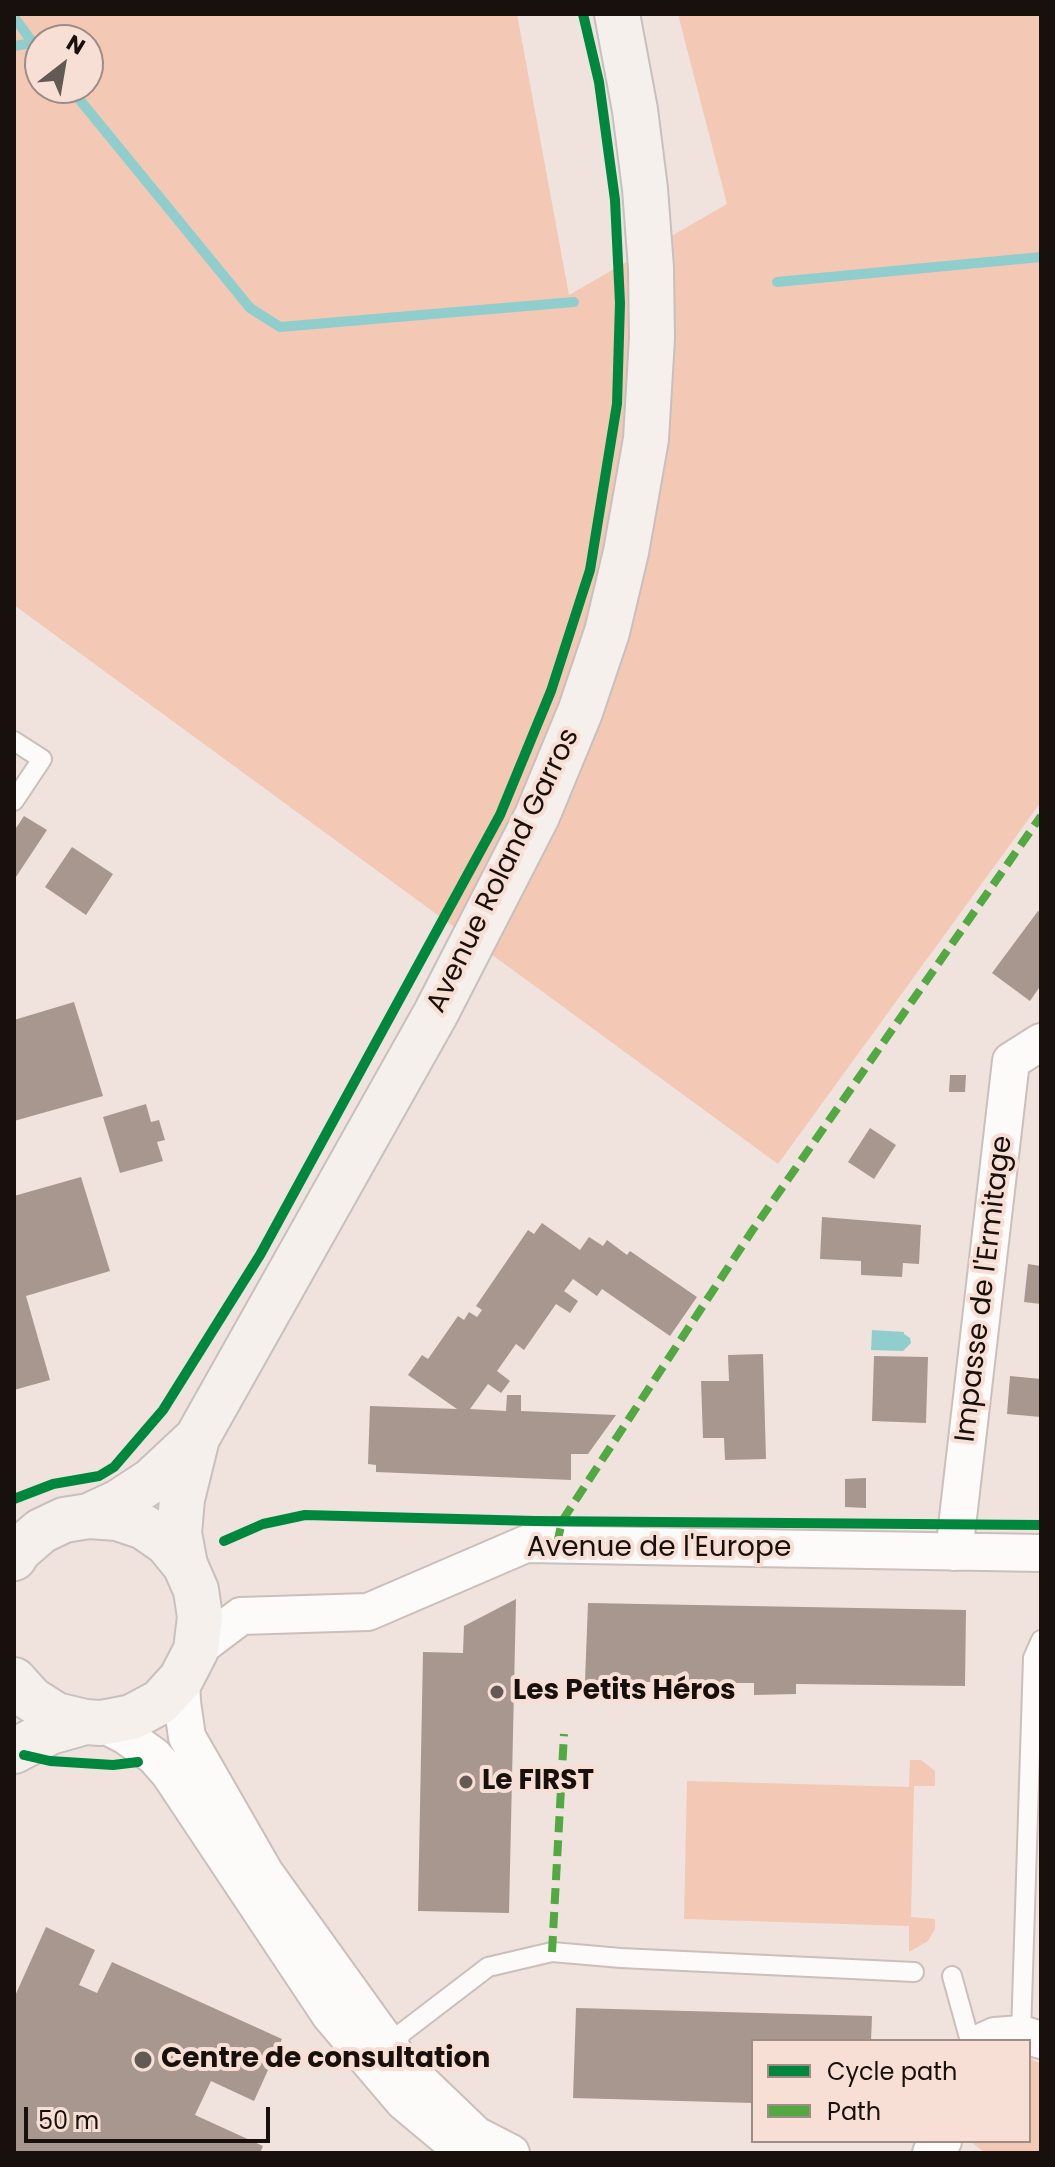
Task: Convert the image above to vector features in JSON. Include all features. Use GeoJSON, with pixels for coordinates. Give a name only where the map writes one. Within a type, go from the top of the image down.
{"type":"FeatureCollection","features":[{"type":"Feature","properties":{"kind":"main road","name":"Avenue Roland Garros"},"geometry":{"type":"LineString","coordinates":[[189,1664],[200,1617],[179,1533],[182,1499],[197,1438],[436,1013],[537,816],[580,712],[607,632],[626,552],[646,439],[652,338],[645,189],[635,110],[617,14]]}},
{"type":"Feature","properties":{"kind":"main road","name":"Avenue Roland Garros"},"geometry":{"type":"LineString","coordinates":[[89,1516],[119,1502],[151,1481],[197,1438]]}},
{"type":"Feature","properties":{"kind":"main road"},"geometry":{"type":"LineString","coordinates":[[14,1558],[41,1531],[64,1520],[89,1516],[117,1518],[144,1527],[167,1543],[189,1575]]}},
{"type":"Feature","properties":{"kind":"main road"},"geometry":{"type":"LineString","coordinates":[[14,1751],[50,1732],[132,1717],[160,1702],[189,1664]]}},
{"type":"Feature","properties":{"kind":"main road"},"geometry":{"type":"LineString","coordinates":[[14,1680],[31,1699],[56,1715],[93,1722]]}},
{"type":"Feature","properties":{"kind":"street","name":"Impasse de l'Ermitage"},"geometry":{"type":"LineString","coordinates":[[954,1552],[1011,1061],[1041,1042]]}},
{"type":"Feature","properties":{"kind":"street","name":"Avenue de l'Europe"},"geometry":{"type":"LineString","coordinates":[[241,1616],[368,1612],[526,1544],[1041,1553]]}},
{"type":"Feature","properties":{"kind":"street"},"geometry":{"type":"LineString","coordinates":[[189,1575],[241,1616],[189,1664],[182,1702],[187,1737],[265,1873],[390,2049],[476,2135],[511,2153]]}},
{"type":"Feature","properties":{"kind":"street"},"geometry":{"type":"LineString","coordinates":[[93,1722],[126,1736],[154,1756],[169,1773],[330,2015],[404,2102],[465,2153]]}},
{"type":"Feature","properties":{"kind":"street"},"geometry":{"type":"LineString","coordinates":[[988,2039],[995,2036],[1031,2037]]}},
{"type":"Feature","properties":{"kind":"lane"},"geometry":{"type":"LineString","coordinates":[[14,741],[42,759],[14,801]]}},
{"type":"Feature","properties":{"kind":"lane"},"geometry":{"type":"LineString","coordinates":[[1031,2037],[1033,1658],[1041,1640]]}},
{"type":"Feature","properties":{"kind":"lane"},"geometry":{"type":"LineString","coordinates":[[390,2049],[403,2032],[488,1967],[552,1952],[914,1972]]}},
{"type":"Feature","properties":{"kind":"lane"},"geometry":{"type":"LineString","coordinates":[[952,1976],[969,2039]]}},
{"type":"Feature","properties":{"kind":"shaded area"},"geometry":{"type":"Polygon","coordinates":[[[14,14],[517,14],[569,295],[727,204],[678,14],[1041,14],[1041,802],[778,1164],[14,605],[14,14]]]}},
{"type":"Feature","properties":{"kind":"shaded area"},"geometry":{"type":"Polygon","coordinates":[[[910,1760],[921,1760],[935,1771],[935,1786],[914,1786],[911,1917],[935,1919],[935,1929],[928,1941],[909,1952],[909,1926],[684,1919],[687,1781],[909,1787],[910,1760]]]}},
{"type":"Feature","properties":{"kind":"shaded area"},"geometry":{"type":"Polygon","coordinates":[[[1031,2059],[1041,2064],[1041,2153],[985,2153],[972,2143],[1031,2143],[1031,2059]]]}},
{"type":"Feature","properties":{"kind":"water"},"geometry":{"type":"Polygon","coordinates":[[[872,1330],[904,1332],[911,1343],[903,1351],[871,1350],[872,1330]]]}},
{"type":"Feature","properties":{"kind":"building"},"geometry":{"type":"Polygon","coordinates":[[[24,816],[47,830],[14,880],[14,831],[24,816]]]}},
{"type":"Feature","properties":{"kind":"building"},"geometry":{"type":"Polygon","coordinates":[[[72,847],[113,874],[86,915],[45,887],[72,847]]]}},
{"type":"Feature","properties":{"kind":"building"},"geometry":{"type":"Polygon","coordinates":[[[1038,911],[1041,913],[1041,985],[1030,1001],[992,973],[1038,911]]]}},
{"type":"Feature","properties":{"kind":"building"},"geometry":{"type":"Polygon","coordinates":[[[74,1002],[103,1096],[14,1121],[14,1020],[74,1002]]]}},
{"type":"Feature","properties":{"kind":"building"},"geometry":{"type":"Polygon","coordinates":[[[950,1075],[966,1075],[965,1092],[949,1092],[950,1075]]]}},
{"type":"Feature","properties":{"kind":"building"},"geometry":{"type":"Polygon","coordinates":[[[146,1104],[151,1122],[159,1120],[165,1140],[157,1142],[163,1161],[120,1173],[103,1117],[146,1104]]]}},
{"type":"Feature","properties":{"kind":"building"},"geometry":{"type":"Polygon","coordinates":[[[870,1128],[896,1145],[874,1179],[848,1162],[870,1128]]]}},
{"type":"Feature","properties":{"kind":"building"},"geometry":{"type":"Polygon","coordinates":[[[81,1177],[110,1271],[26,1296],[50,1380],[14,1390],[14,1196],[81,1177]]]}},
{"type":"Feature","properties":{"kind":"building"},"geometry":{"type":"Polygon","coordinates":[[[822,1217],[921,1225],[919,1264],[903,1263],[902,1277],[861,1275],[861,1261],[820,1259],[822,1217]]]}},
{"type":"Feature","properties":{"kind":"building"},"geometry":{"type":"Polygon","coordinates":[[[542,1223],[580,1250],[589,1237],[603,1246],[607,1240],[627,1255],[630,1251],[697,1297],[670,1336],[602,1289],[597,1296],[573,1279],[564,1291],[578,1301],[570,1313],[556,1304],[524,1350],[516,1344],[497,1371],[510,1381],[501,1393],[488,1384],[470,1409],[506,1411],[507,1395],[521,1395],[521,1411],[616,1415],[588,1454],[571,1454],[571,1480],[376,1472],[376,1465],[368,1464],[370,1406],[457,1409],[408,1375],[422,1355],[428,1359],[458,1316],[464,1320],[469,1312],[477,1317],[482,1310],[476,1306],[528,1230],[534,1234],[542,1223]]]}},
{"type":"Feature","properties":{"kind":"building"},"geometry":{"type":"Polygon","coordinates":[[[1028,1264],[1041,1266],[1041,1304],[1024,1302],[1028,1264]]]}},
{"type":"Feature","properties":{"kind":"building"},"geometry":{"type":"Polygon","coordinates":[[[763,1354],[766,1459],[725,1460],[724,1438],[703,1438],[701,1381],[729,1381],[728,1355],[763,1354]]]}},
{"type":"Feature","properties":{"kind":"building"},"geometry":{"type":"Polygon","coordinates":[[[874,1356],[928,1357],[926,1423],[872,1421],[874,1356]]]}},
{"type":"Feature","properties":{"kind":"building"},"geometry":{"type":"Polygon","coordinates":[[[1010,1376],[1041,1379],[1041,1417],[1007,1414],[1010,1376]]]}},
{"type":"Feature","properties":{"kind":"building"},"geometry":{"type":"Polygon","coordinates":[[[866,1478],[866,1508],[845,1507],[845,1479],[866,1478]]]}},
{"type":"Feature","properties":{"kind":"building","name":"Le FIRST"},"geometry":{"type":"Polygon","coordinates":[[[516,1599],[509,1913],[418,1911],[423,1652],[463,1653],[464,1626],[516,1599]]]}},
{"type":"Feature","properties":{"kind":"building"},"geometry":{"type":"Polygon","coordinates":[[[588,1603],[966,1610],[965,1686],[796,1684],[796,1694],[754,1695],[754,1683],[734,1683],[716,1691],[686,1695],[664,1690],[650,1682],[585,1681],[588,1603]]]}},
{"type":"Feature","properties":{"kind":"building","name":"Centre de consultation"},"geometry":{"type":"Polygon","coordinates":[[[46,1927],[95,1950],[79,1985],[97,1993],[112,1962],[282,2039],[254,2101],[211,2081],[195,2115],[263,2146],[260,2153],[14,2153],[14,1998],[46,1927]]]}},
{"type":"Feature","properties":{"kind":"building"},"geometry":{"type":"Polygon","coordinates":[[[576,2008],[872,2016],[871,2039],[751,2039],[751,2103],[573,2098],[576,2008]]]}},
{"type":"Feature","properties":{"kind":"waterway"},"geometry":{"type":"LineString","coordinates":[[14,17],[24,31]]}},
{"type":"Feature","properties":{"kind":"waterway"},"geometry":{"type":"LineString","coordinates":[[14,46],[24,44]]}},
{"type":"Feature","properties":{"kind":"waterway"},"geometry":{"type":"LineString","coordinates":[[83,104],[250,308],[280,327],[574,302]]}},
{"type":"Feature","properties":{"kind":"waterway"},"geometry":{"type":"LineString","coordinates":[[777,282],[1041,257]]}},
{"type":"Feature","properties":{"kind":"marked path"},"geometry":{"type":"LineString","coordinates":[[557,1544],[562,1521],[752,1231],[1041,816]]}},
{"type":"Feature","properties":{"kind":"marked path"},"geometry":{"type":"LineString","coordinates":[[552,1952],[564,1734]]}},
{"type":"Feature","properties":{"kind":"cycle path"},"geometry":{"type":"LineString","coordinates":[[14,1499],[53,1484],[99,1476],[114,1467],[163,1410],[260,1255],[500,815],[551,691],[590,570],[617,404],[620,303],[615,200],[599,82],[583,14]]}},
{"type":"Feature","properties":{"kind":"cycle path"},"geometry":{"type":"LineString","coordinates":[[224,1541],[263,1524],[305,1515],[535,1521],[1041,1525]]}},
{"type":"Feature","properties":{"kind":"cycle path"},"geometry":{"type":"LineString","coordinates":[[24,1755],[50,1761],[113,1765],[138,1762]]}},
{"type":"Feature","properties":{"kind":"place","name":"Les Petits Héros"},"geometry":{"type":"Point","coordinates":[497,1692]}},
{"type":"Feature","properties":{"kind":"place","name":"Le FIRST"},"geometry":{"type":"Point","coordinates":[466,1782]}},
{"type":"Feature","properties":{"kind":"place","name":"Centre de consultation"},"geometry":{"type":"Point","coordinates":[143,2060]}}]}
